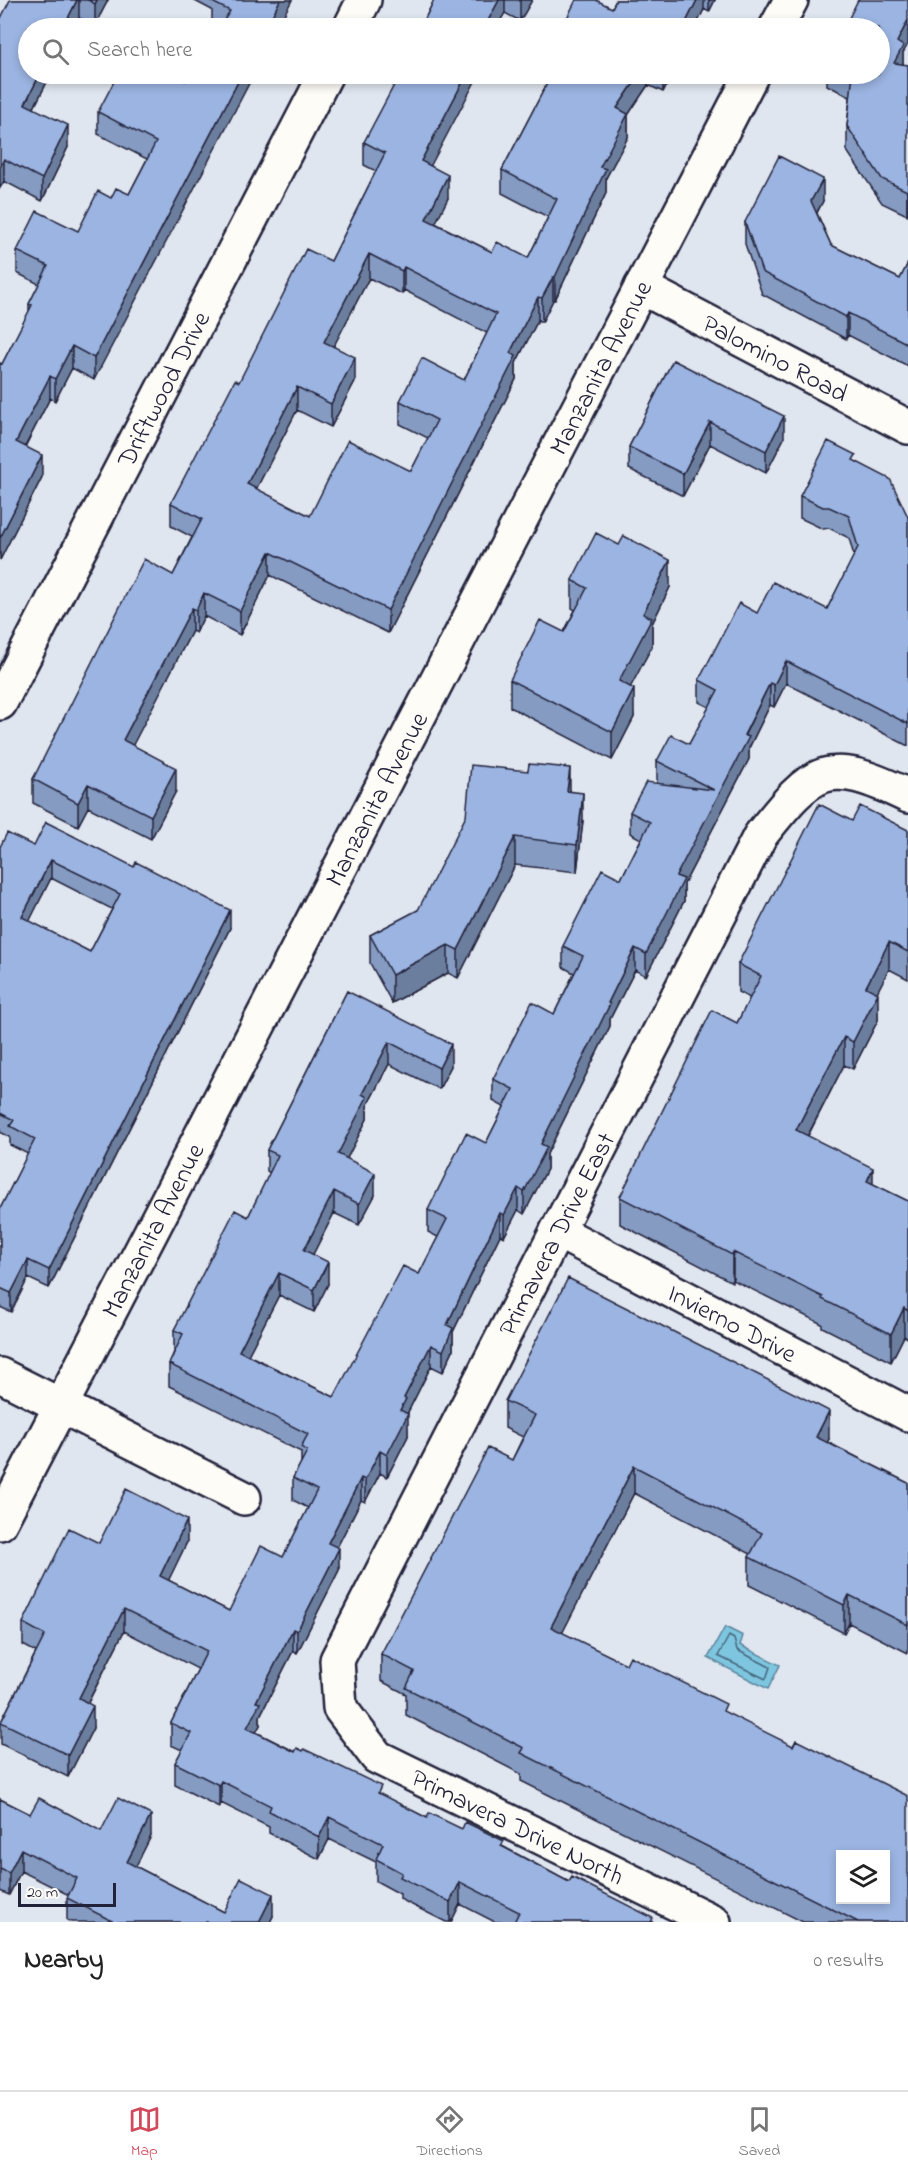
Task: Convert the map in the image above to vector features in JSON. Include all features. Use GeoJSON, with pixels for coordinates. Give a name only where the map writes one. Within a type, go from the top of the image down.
{"type":"FeatureCollection","features":[{"type":"Feature","properties":{"kind":"street"},"geometry":{"type":"LineString","coordinates":[[355,18],[364,0]]}},
{"type":"Feature","properties":{"kind":"street"},"geometry":{"type":"LineString","coordinates":[[781,18],[791,0]]}},
{"type":"Feature","properties":{"kind":"street","name":"Driftwood Drive"},"geometry":{"type":"LineString","coordinates":[[0,703],[321,84]]}},
{"type":"Feature","properties":{"kind":"street","name":"Manzanita Avenue"},"geometry":{"type":"LineString","coordinates":[[0,1523],[748,84]]}},
{"type":"Feature","properties":{"kind":"street","name":"Palomino Road"},"geometry":{"type":"LineString","coordinates":[[641,286],[908,427]]}},
{"type":"Feature","properties":{"kind":"street","name":"Primavera Drive East"},"geometry":{"type":"LineString","coordinates":[[340,1708],[336,1660],[760,836],[791,797],[816,776],[842,772],[869,777],[908,796]]}},
{"type":"Feature","properties":{"kind":"street","name":"Invierno Drive"},"geometry":{"type":"LineString","coordinates":[[557,1231],[908,1414]]}},
{"type":"Feature","properties":{"kind":"street"},"geometry":{"type":"LineString","coordinates":[[0,1375],[244,1498]]}},
{"type":"Feature","properties":{"kind":"street","name":"Primavera Drive North"},"geometry":{"type":"LineString","coordinates":[[340,1708],[377,1757],[714,1922]]}},
{"type":"Feature","properties":{"kind":"water"},"geometry":{"type":"Polygon","coordinates":[[[725,1627],[743,1636],[740,1645],[780,1665],[768,1689],[708,1658],[725,1627]]]}},
{"type":"Feature","properties":{"kind":"building"},"geometry":{"type":"Polygon","coordinates":[[[10,0],[77,0],[68,18],[18,18],[18,84],[35,84],[25,104],[68,125],[42,179],[4,159],[0,167],[0,20],[10,0]]]}},
{"type":"Feature","properties":{"kind":"building"},"geometry":{"type":"Polygon","coordinates":[[[213,0],[280,0],[271,18],[225,18],[230,11],[212,2],[213,0]]]}},
{"type":"Feature","properties":{"kind":"building"},"geometry":{"type":"Polygon","coordinates":[[[434,0],[499,0],[489,18],[425,18],[434,0]]]}},
{"type":"Feature","properties":{"kind":"building"},"geometry":{"type":"Polygon","coordinates":[[[576,0],[596,0],[612,8],[616,0],[697,0],[688,18],[567,18],[576,0]]]}},
{"type":"Feature","properties":{"kind":"building"},"geometry":{"type":"Polygon","coordinates":[[[858,0],[908,0],[908,20],[897,42],[903,46],[894,63],[908,65],[907,191],[882,179],[847,126],[852,84],[890,84],[890,18],[849,18],[858,0]]]}},
{"type":"Feature","properties":{"kind":"building"},"geometry":{"type":"Polygon","coordinates":[[[113,84],[237,84],[94,358],[72,346],[55,379],[50,376],[16,442],[42,455],[0,538],[0,363],[2,364],[32,305],[29,304],[48,266],[17,251],[37,211],[78,231],[98,191],[111,198],[116,188],[129,194],[156,142],[98,112],[113,84]]]}},
{"type":"Feature","properties":{"kind":"building"},"geometry":{"type":"Polygon","coordinates":[[[395,84],[462,84],[421,161],[448,175],[426,219],[492,252],[497,242],[528,258],[557,199],[502,170],[547,84],[633,84],[617,108],[628,114],[600,167],[606,169],[555,277],[542,298],[538,297],[510,353],[516,356],[388,610],[270,552],[240,611],[204,593],[196,610],[192,608],[123,740],[176,768],[151,816],[88,784],[78,803],[33,779],[144,559],[173,575],[202,519],[171,503],[235,380],[239,382],[306,249],[331,261],[385,153],[364,142],[395,84]],[[369,254],[324,342],[355,357],[331,404],[297,387],[247,484],[310,516],[348,440],[411,471],[437,420],[400,401],[422,358],[464,380],[496,314],[404,267],[402,271],[369,254]]]}},
{"type":"Feature","properties":{"kind":"building"},"geometry":{"type":"Polygon","coordinates":[[[779,156],[823,179],[811,201],[831,245],[900,279],[908,263],[908,344],[848,313],[846,317],[762,272],[745,222],[779,156]]]}},
{"type":"Feature","properties":{"kind":"building"},"geometry":{"type":"Polygon","coordinates":[[[673,360],[784,416],[766,451],[710,422],[683,474],[629,447],[673,360]]]}},
{"type":"Feature","properties":{"kind":"building"},"geometry":{"type":"Polygon","coordinates":[[[828,441],[856,455],[853,460],[890,479],[908,517],[908,724],[786,661],[774,685],[770,683],[744,735],[749,737],[676,876],[684,879],[646,954],[635,948],[541,1144],[547,1147],[524,1192],[518,1188],[504,1215],[500,1213],[447,1325],[453,1328],[443,1351],[431,1345],[404,1398],[406,1399],[400,1410],[408,1414],[387,1455],[380,1451],[365,1480],[361,1478],[328,1543],[339,1548],[297,1631],[293,1629],[256,1702],[260,1703],[247,1728],[295,1752],[297,1748],[303,1751],[304,1749],[381,1786],[378,1793],[427,1818],[429,1813],[462,1829],[465,1822],[504,1841],[501,1846],[569,1882],[572,1877],[653,1918],[651,1922],[514,1922],[519,1912],[460,1882],[450,1902],[400,1877],[402,1873],[376,1859],[383,1844],[329,1817],[319,1837],[269,1811],[271,1806],[221,1781],[219,1785],[175,1763],[191,1733],[171,1723],[207,1651],[124,1609],[79,1698],[93,1706],[68,1755],[1,1722],[45,1635],[23,1623],[69,1528],[99,1543],[126,1489],[187,1520],[160,1576],[229,1611],[261,1546],[283,1557],[317,1490],[293,1478],[307,1451],[301,1447],[308,1434],[169,1364],[183,1334],[174,1330],[235,1210],[248,1217],[278,1155],[267,1150],[347,991],[451,1044],[439,1068],[389,1042],[362,1094],[367,1097],[338,1154],[375,1173],[359,1204],[334,1191],[304,1250],[328,1262],[314,1290],[279,1273],[239,1351],[334,1397],[403,1266],[419,1274],[447,1219],[428,1210],[466,1133],[486,1143],[513,1089],[493,1079],[532,1002],[554,1014],[583,956],[563,946],[602,869],[621,879],[650,822],[630,812],[646,782],[714,790],[657,761],[671,735],[689,744],[718,690],[699,680],[739,603],[757,613],[773,582],[827,609],[858,547],[849,516],[800,496],[828,441]]]}},
{"type":"Feature","properties":{"kind":"building"},"geometry":{"type":"Polygon","coordinates":[[[596,533],[619,545],[624,536],[670,560],[643,614],[652,618],[619,681],[634,689],[612,732],[510,680],[540,620],[564,632],[587,588],[572,580],[596,533]]]}},
{"type":"Feature","properties":{"kind":"building"},"geometry":{"type":"Polygon","coordinates":[[[529,764],[570,768],[567,791],[583,793],[577,845],[515,837],[458,950],[448,945],[392,975],[370,935],[418,910],[466,816],[471,765],[528,771],[529,764]]]}},
{"type":"Feature","properties":{"kind":"building"},"geometry":{"type":"Polygon","coordinates":[[[819,804],[852,821],[860,806],[908,830],[908,952],[889,942],[866,987],[878,993],[853,1042],[844,1037],[796,1130],[873,1168],[867,1181],[908,1201],[908,1311],[904,1308],[891,1334],[822,1299],[823,1297],[733,1252],[732,1255],[620,1197],[712,1010],[737,1023],[761,976],[738,964],[819,804]]]}},
{"type":"Feature","properties":{"kind":"building"},"geometry":{"type":"Polygon","coordinates":[[[46,822],[134,867],[136,862],[230,910],[49,1270],[28,1260],[11,1293],[0,1288],[0,1209],[35,1139],[10,1126],[14,1120],[0,1113],[0,847],[7,833],[34,846],[46,822]],[[51,860],[22,917],[90,952],[120,894],[51,860]]]}},
{"type":"Feature","properties":{"kind":"building"},"geometry":{"type":"Polygon","coordinates":[[[568,1278],[829,1411],[816,1437],[908,1483],[908,1625],[849,1595],[844,1605],[749,1557],[762,1533],[634,1466],[551,1627],[626,1664],[630,1656],[726,1704],[723,1711],[793,1746],[796,1740],[908,1796],[908,1922],[858,1922],[521,1753],[524,1748],[406,1688],[414,1671],[381,1654],[488,1448],[512,1460],[535,1415],[505,1401],[568,1278]]]}},
{"type":"Feature","properties":{"kind":"building"},"geometry":{"type":"Polygon","coordinates":[[[39,1798],[101,1831],[118,1798],[151,1815],[127,1862],[224,1912],[241,1878],[273,1894],[259,1922],[114,1922],[67,1898],[77,1878],[21,1849],[9,1873],[0,1869],[0,1799],[30,1814],[39,1798]]]}}]}
